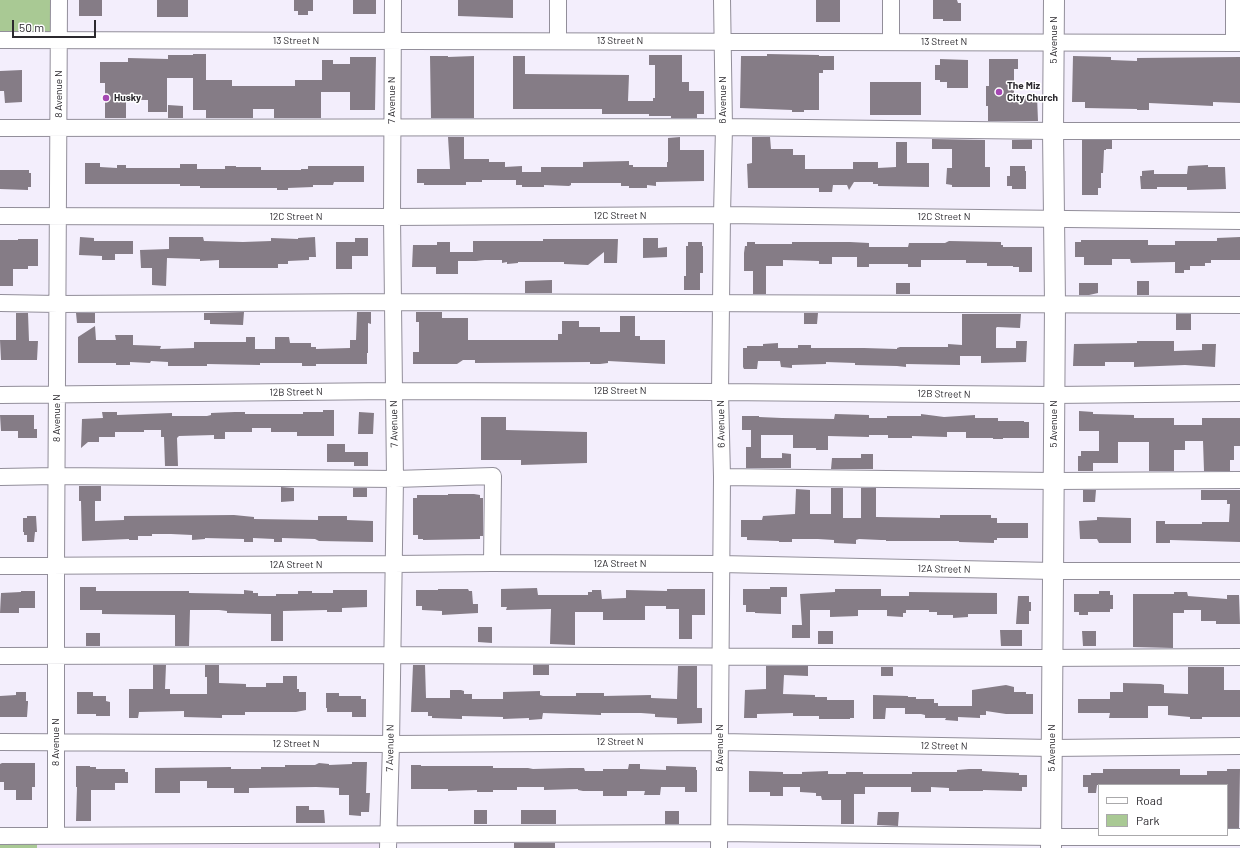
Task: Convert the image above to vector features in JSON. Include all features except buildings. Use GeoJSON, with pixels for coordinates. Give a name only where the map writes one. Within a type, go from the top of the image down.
{"type":"FeatureCollection","features":[{"type":"Feature","properties":{"kind":"main road","name":"5 Avenue N"},"geometry":{"type":"LineString","coordinates":[[1052,842],[1055,304],[1053,131],[1054,0]]}},
{"type":"Feature","properties":{"kind":"street","name":"8 Avenue N"},"geometry":{"type":"LineString","coordinates":[[56,836],[56,476],[59,0]]}},
{"type":"Feature","properties":{"kind":"street","name":"7 Avenue N"},"geometry":{"type":"LineString","coordinates":[[388,841],[391,744],[394,479],[392,302],[393,0]]}},
{"type":"Feature","properties":{"kind":"street"},"geometry":{"type":"LineString","coordinates":[[558,0],[558,41]]}},
{"type":"Feature","properties":{"kind":"street","name":"6 Avenue N"},"geometry":{"type":"LineString","coordinates":[[719,841],[720,564],[722,477],[720,392],[724,127],[722,0]]}},
{"type":"Feature","properties":{"kind":"street"},"geometry":{"type":"LineString","coordinates":[[891,0],[891,42]]}},
{"type":"Feature","properties":{"kind":"street"},"geometry":{"type":"LineString","coordinates":[[1234,0],[1237,43]]}},
{"type":"Feature","properties":{"kind":"street","name":"13 Street N"},"geometry":{"type":"LineString","coordinates":[[0,40],[1237,43]]}},
{"type":"Feature","properties":{"kind":"street"},"geometry":{"type":"LineString","coordinates":[[0,128],[724,127],[1053,131],[1240,131]]}},
{"type":"Feature","properties":{"kind":"street","name":"12C Street N"},"geometry":{"type":"LineString","coordinates":[[0,216],[392,217],[722,215],[1240,221]]}},
{"type":"Feature","properties":{"kind":"street"},"geometry":{"type":"LineString","coordinates":[[0,303],[721,302],[1240,305]]}},
{"type":"Feature","properties":{"kind":"street","name":"12B Street N"},"geometry":{"type":"LineString","coordinates":[[0,394],[393,391],[1054,395],[1240,393]]}},
{"type":"Feature","properties":{"kind":"street"},"geometry":{"type":"LineString","coordinates":[[0,477],[56,476],[394,479],[493,476],[492,563]]}},
{"type":"Feature","properties":{"kind":"street"},"geometry":{"type":"LineString","coordinates":[[722,477],[1054,481],[1240,480]]}},
{"type":"Feature","properties":{"kind":"street","name":"12A Street N"},"geometry":{"type":"LineString","coordinates":[[0,566],[492,563],[720,564],[1054,571],[1240,571]]}},
{"type":"Feature","properties":{"kind":"street"},"geometry":{"type":"LineString","coordinates":[[0,656],[392,655],[1053,658],[1240,657]]}},
{"type":"Feature","properties":{"kind":"street","name":"12 Street N"},"geometry":{"type":"LineString","coordinates":[[0,742],[391,744],[720,742],[1052,748],[1240,746]]}},
{"type":"Feature","properties":{"kind":"street"},"geometry":{"type":"LineString","coordinates":[[0,836],[388,841],[1052,842],[1240,837]]}},
{"type":"Feature","properties":{"kind":"shaded area"},"geometry":{"type":"Polygon","coordinates":[[[388,834],[388,848],[37,848],[37,840],[388,834]]]}},
{"type":"Feature","properties":{"kind":"green space"},"geometry":{"type":"Polygon","coordinates":[[[0,0],[59,0],[59,40],[0,40],[0,0]]]}},
{"type":"Feature","properties":{"kind":"green space"},"geometry":{"type":"Polygon","coordinates":[[[37,840],[37,848],[0,848],[0,841],[37,840]]]}},
{"type":"Feature","properties":{"kind":"place","name":"The Miz City Church"},"geometry":{"type":"Point","coordinates":[999,92]}},
{"type":"Feature","properties":{"kind":"place","name":"Husky"},"geometry":{"type":"Point","coordinates":[106,98]}}]}
